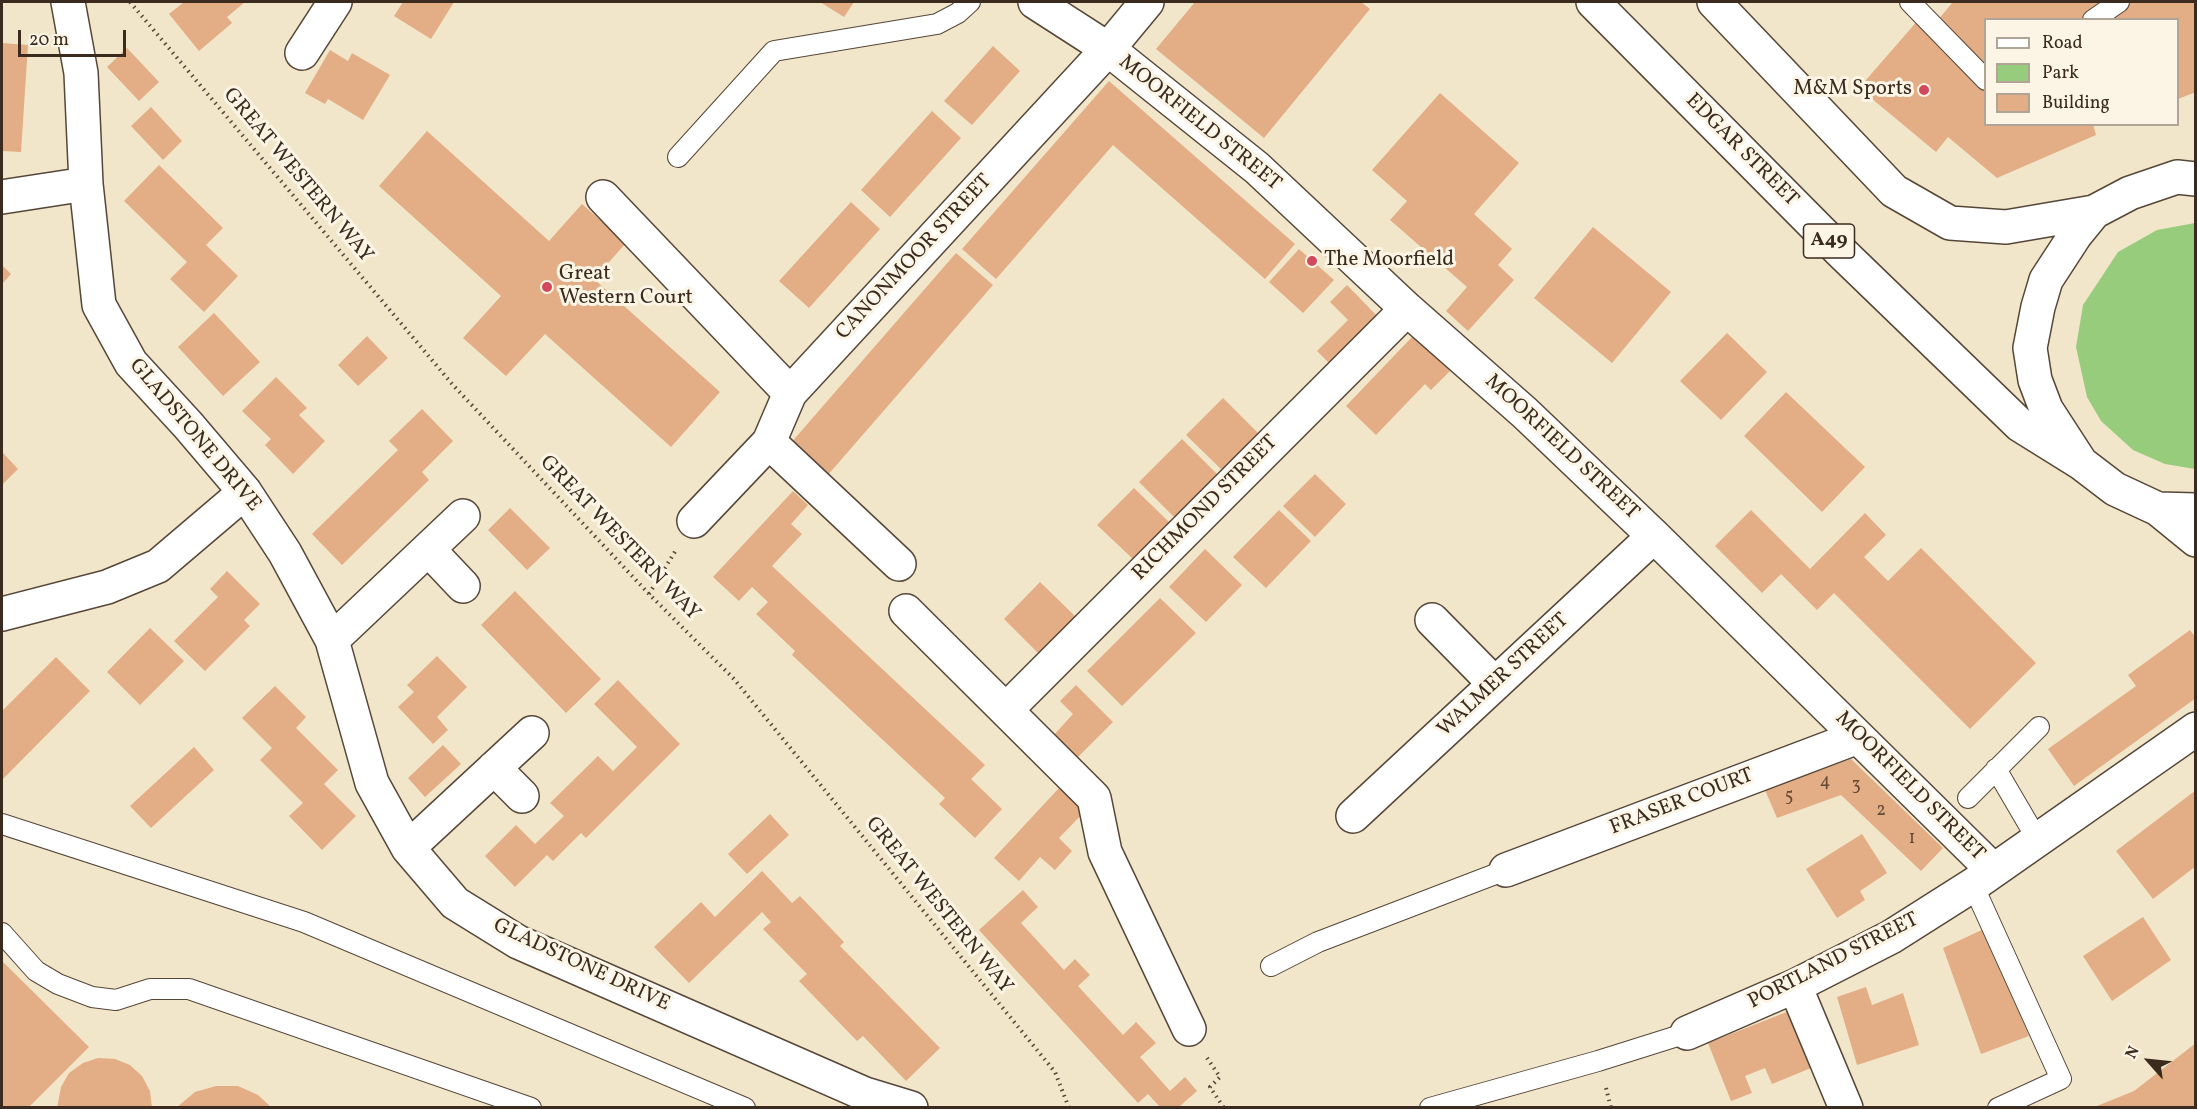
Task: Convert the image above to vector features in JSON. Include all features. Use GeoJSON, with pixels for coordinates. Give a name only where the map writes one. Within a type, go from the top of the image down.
{"type":"FeatureCollection","features":[{"type":"Feature","properties":{"kind":"main road","name":"GLADSTONE DRIVE"},"geometry":{"type":"LineString","coordinates":[[68,2],[81,74],[86,184],[99,305],[131,363],[245,492],[285,553],[332,639],[372,783],[408,848],[454,903],[518,942],[865,1094],[911,1107]]}},
{"type":"Feature","properties":{"kind":"main road"},"geometry":{"type":"LineString","coordinates":[[302,53],[335,2]]}},
{"type":"Feature","properties":{"kind":"main road","name":"MOORFIELD STREET"},"geometry":{"type":"LineString","coordinates":[[1035,2],[1108,49],[1257,168],[1407,309],[1525,412],[1858,737],[1983,877]]}},
{"type":"Feature","properties":{"kind":"main road","name":"CANONMOOR STREET"},"geometry":{"type":"LineString","coordinates":[[694,521],[769,442],[790,393],[1108,49],[1147,2]]}},
{"type":"Feature","properties":{"kind":"main road","name":"EDGAR STREET"},"geometry":{"type":"LineString","coordinates":[[1593,2],[1841,252],[2020,425],[2081,463]]}},
{"type":"Feature","properties":{"kind":"main road"},"geometry":{"type":"LineString","coordinates":[[1714,2],[1894,191],[1950,223],[2006,226],[2094,212],[2130,193],[2189,173]]}},
{"type":"Feature","properties":{"kind":"main road"},"geometry":{"type":"LineString","coordinates":[[2,197],[86,184]]}},
{"type":"Feature","properties":{"kind":"main road"},"geometry":{"type":"LineString","coordinates":[[603,198],[790,393]]}},
{"type":"Feature","properties":{"kind":"main road"},"geometry":{"type":"LineString","coordinates":[[2094,212],[2076,234],[2046,280],[2030,348],[2035,380],[2046,409],[2081,463],[2115,489],[2158,509],[2196,540]]}},
{"type":"Feature","properties":{"kind":"main road","name":"RICHMOND STREET"},"geometry":{"type":"LineString","coordinates":[[1006,710],[1407,309]]}},
{"type":"Feature","properties":{"kind":"main road"},"geometry":{"type":"LineString","coordinates":[[769,442],[898,564]]}},
{"type":"Feature","properties":{"kind":"main road"},"geometry":{"type":"LineString","coordinates":[[2,614],[107,587],[159,566],[245,492]]}},
{"type":"Feature","properties":{"kind":"main road"},"geometry":{"type":"LineString","coordinates":[[2158,509],[2196,510]]}},
{"type":"Feature","properties":{"kind":"main road"},"geometry":{"type":"LineString","coordinates":[[332,639],[463,516]]}},
{"type":"Feature","properties":{"kind":"main road","name":"WALMER STREET"},"geometry":{"type":"LineString","coordinates":[[1353,816],[1654,536]]}},
{"type":"Feature","properties":{"kind":"main road"},"geometry":{"type":"LineString","coordinates":[[428,549],[463,586]]}},
{"type":"Feature","properties":{"kind":"main road"},"geometry":{"type":"LineString","coordinates":[[906,611],[1094,798],[1105,852],[1189,1029]]}},
{"type":"Feature","properties":{"kind":"main road"},"geometry":{"type":"LineString","coordinates":[[1432,620],[1495,684]]}},
{"type":"Feature","properties":{"kind":"main road","name":"PORTLAND STREET"},"geometry":{"type":"LineString","coordinates":[[1687,1033],[1795,986],[1891,937],[1983,877],[2196,729]]}},
{"type":"Feature","properties":{"kind":"main road"},"geometry":{"type":"LineString","coordinates":[[408,848],[532,733]]}},
{"type":"Feature","properties":{"kind":"main road","name":"FRASER COURT"},"geometry":{"type":"LineString","coordinates":[[1506,870],[1858,737]]}},
{"type":"Feature","properties":{"kind":"main road"},"geometry":{"type":"LineString","coordinates":[[494,768],[522,796]]}},
{"type":"Feature","properties":{"kind":"main road"},"geometry":{"type":"LineString","coordinates":[[1795,986],[1846,1107]]}},
{"type":"Feature","properties":{"kind":"lane"},"geometry":{"type":"LineString","coordinates":[[678,158],[774,51],[937,24],[958,13],[970,2]]}},
{"type":"Feature","properties":{"kind":"lane"},"geometry":{"type":"LineString","coordinates":[[1910,2],[1984,78]]}},
{"type":"Feature","properties":{"kind":"lane"},"geometry":{"type":"LineString","coordinates":[[2096,18],[2119,2]]}},
{"type":"Feature","properties":{"kind":"lane"},"geometry":{"type":"LineString","coordinates":[[1968,798],[2039,727]]}},
{"type":"Feature","properties":{"kind":"lane"},"geometry":{"type":"LineString","coordinates":[[1996,769],[2037,839]]}},
{"type":"Feature","properties":{"kind":"lane"},"geometry":{"type":"LineString","coordinates":[[2,824],[304,922],[734,1105]]}},
{"type":"Feature","properties":{"kind":"lane"},"geometry":{"type":"LineString","coordinates":[[1271,966],[1318,942],[1506,870]]}},
{"type":"Feature","properties":{"kind":"lane"},"geometry":{"type":"LineString","coordinates":[[1983,877],[2061,1079],[1998,1107]]}},
{"type":"Feature","properties":{"kind":"lane"},"geometry":{"type":"LineString","coordinates":[[2,933],[36,971],[58,984],[93,998],[116,1000],[150,989],[189,989],[531,1107]]}},
{"type":"Feature","properties":{"kind":"lane","name":"PORTLAND STREET"},"geometry":{"type":"LineString","coordinates":[[1430,1107],[1598,1061],[1687,1033]]}},
{"type":"Feature","properties":{"kind":"path","name":"GREAT WESTERN WAY"},"geometry":{"type":"LineString","coordinates":[[130,2],[453,385],[649,594],[734,679],[1055,1072],[1069,1107]]}},
{"type":"Feature","properties":{"kind":"path"},"geometry":{"type":"LineString","coordinates":[[649,594],[694,521]]}},
{"type":"Feature","properties":{"kind":"path"},"geometry":{"type":"LineString","coordinates":[[1189,1029],[1220,1077],[1209,1087],[1224,1107]]}},
{"type":"Feature","properties":{"kind":"green space"},"geometry":{"type":"Polygon","coordinates":[[[2196,223],[2195,469],[2165,464],[2133,450],[2101,421],[2087,397],[2076,347],[2083,305],[2118,252],[2157,230],[2196,223]]]}},
{"type":"Feature","properties":{"kind":"building"},"geometry":{"type":"Polygon","coordinates":[[[184,2],[245,2],[227,17],[232,23],[199,51],[169,14],[184,2]]]}},
{"type":"Feature","properties":{"kind":"building"},"geometry":{"type":"Polygon","coordinates":[[[403,2],[454,2],[431,39],[394,16],[403,2]]]}},
{"type":"Feature","properties":{"kind":"building"},"geometry":{"type":"Polygon","coordinates":[[[820,2],[854,2],[844,17],[820,2]]]}},
{"type":"Feature","properties":{"kind":"building"},"geometry":{"type":"Polygon","coordinates":[[[1195,2],[1361,2],[1370,9],[1264,138],[1156,49],[1195,2]]]}},
{"type":"Feature","properties":{"kind":"building","name":"M&M Sports"},"geometry":{"type":"Polygon","coordinates":[[[1953,2],[2196,2],[2196,92],[2179,99],[2179,18],[1984,18],[1984,126],[2094,126],[2096,135],[1997,178],[1948,137],[1936,152],[1859,88],[1926,11],[1937,21],[1953,2]]]}},
{"type":"Feature","properties":{"kind":"building"},"geometry":{"type":"Polygon","coordinates":[[[2,43],[28,45],[21,152],[2,151],[2,43]]]}},
{"type":"Feature","properties":{"kind":"building"},"geometry":{"type":"Polygon","coordinates":[[[993,46],[1020,71],[972,125],[944,101],[993,46]]]}},
{"type":"Feature","properties":{"kind":"building"},"geometry":{"type":"Polygon","coordinates":[[[127,48],[159,82],[139,101],[107,67],[127,48]]]}},
{"type":"Feature","properties":{"kind":"building"},"geometry":{"type":"Polygon","coordinates":[[[330,50],[348,61],[352,53],[390,75],[363,120],[328,99],[325,104],[305,93],[330,50]]]}},
{"type":"Feature","properties":{"kind":"building"},"geometry":{"type":"Polygon","coordinates":[[[1109,81],[1295,244],[1265,279],[1113,145],[996,279],[962,249],[1109,81]]]}},
{"type":"Feature","properties":{"kind":"building"},"geometry":{"type":"Polygon","coordinates":[[[1440,93],[1519,163],[1474,214],[1512,249],[1498,265],[1514,280],[1468,331],[1446,311],[1467,287],[1390,220],[1407,201],[1372,170],[1440,93]]]}},
{"type":"Feature","properties":{"kind":"building"},"geometry":{"type":"Polygon","coordinates":[[[151,107],[182,141],[163,160],[131,126],[151,107]]]}},
{"type":"Feature","properties":{"kind":"building"},"geometry":{"type":"Polygon","coordinates":[[[932,111],[961,138],[890,217],[861,190],[932,111]]]}},
{"type":"Feature","properties":{"kind":"building","name":"Great Western Court"},"geometry":{"type":"Polygon","coordinates":[[[427,131],[549,241],[582,204],[626,243],[594,279],[720,392],[671,447],[545,334],[506,376],[463,338],[501,296],[379,186],[427,131]]]}},
{"type":"Feature","properties":{"kind":"building"},"geometry":{"type":"Polygon","coordinates":[[[159,165],[223,228],[206,245],[238,276],[204,312],[170,279],[187,262],[124,201],[159,165]]]}},
{"type":"Feature","properties":{"kind":"building"},"geometry":{"type":"Polygon","coordinates":[[[851,202],[880,229],[809,308],[779,281],[851,202]]]}},
{"type":"Feature","properties":{"kind":"building"},"geometry":{"type":"Polygon","coordinates":[[[1593,227],[1671,292],[1612,363],[1534,298],[1593,227]]]}},
{"type":"Feature","properties":{"kind":"building"},"geometry":{"type":"Polygon","coordinates":[[[1299,249],[1334,280],[1303,313],[1269,282],[1299,249]]]}},
{"type":"Feature","properties":{"kind":"building"},"geometry":{"type":"Polygon","coordinates":[[[956,253],[993,285],[820,484],[783,452],[956,253]]]}},
{"type":"Feature","properties":{"kind":"building"},"geometry":{"type":"Polygon","coordinates":[[[2,265],[11,274],[2,284],[2,265]]]}},
{"type":"Feature","properties":{"kind":"building"},"geometry":{"type":"Polygon","coordinates":[[[1347,285],[1379,318],[1332,366],[1317,351],[1348,320],[1330,302],[1347,285]]]}},
{"type":"Feature","properties":{"kind":"building"},"geometry":{"type":"Polygon","coordinates":[[[214,313],[260,362],[223,396],[178,347],[214,313]]]}},
{"type":"Feature","properties":{"kind":"building"},"geometry":{"type":"Polygon","coordinates":[[[1727,333],[1767,372],[1721,420],[1680,381],[1727,333]]]}},
{"type":"Feature","properties":{"kind":"building"},"geometry":{"type":"Polygon","coordinates":[[[367,336],[388,358],[358,386],[338,365],[367,336]]]}},
{"type":"Feature","properties":{"kind":"building"},"geometry":{"type":"Polygon","coordinates":[[[1413,336],[1450,371],[1431,390],[1425,384],[1376,435],[1346,406],[1413,336]]]}},
{"type":"Feature","properties":{"kind":"building"},"geometry":{"type":"Polygon","coordinates":[[[276,377],[307,408],[299,415],[325,441],[293,474],[265,445],[271,439],[242,411],[276,377]]]}},
{"type":"Feature","properties":{"kind":"building"},"geometry":{"type":"Polygon","coordinates":[[[1786,392],[1865,467],[1822,512],[1744,436],[1786,392]]]}},
{"type":"Feature","properties":{"kind":"building"},"geometry":{"type":"Polygon","coordinates":[[[1223,398],[1259,434],[1223,471],[1186,435],[1223,398]]]}},
{"type":"Feature","properties":{"kind":"building"},"geometry":{"type":"Polygon","coordinates":[[[422,409],[453,441],[422,472],[429,480],[342,565],[312,534],[398,450],[389,441],[422,409]]]}},
{"type":"Feature","properties":{"kind":"building"},"geometry":{"type":"Polygon","coordinates":[[[1182,439],[1218,475],[1175,518],[1139,482],[1182,439]]]}},
{"type":"Feature","properties":{"kind":"building"},"geometry":{"type":"Polygon","coordinates":[[[2,452],[18,469],[2,485],[2,452]]]}},
{"type":"Feature","properties":{"kind":"building"},"geometry":{"type":"Polygon","coordinates":[[[1315,474],[1346,504],[1315,537],[1283,506],[1315,474]]]}},
{"type":"Feature","properties":{"kind":"building"},"geometry":{"type":"Polygon","coordinates":[[[1134,488],[1170,523],[1134,560],[1097,525],[1134,488]]]}},
{"type":"Feature","properties":{"kind":"building"},"geometry":{"type":"Polygon","coordinates":[[[793,491],[808,505],[791,524],[802,534],[772,566],[985,765],[971,779],[1002,809],[975,838],[939,804],[945,798],[792,655],[795,651],[756,614],[768,602],[752,587],[739,601],[713,577],[793,491]]]}},
{"type":"Feature","properties":{"kind":"building"},"geometry":{"type":"Polygon","coordinates":[[[510,508],[550,548],[527,570],[488,530],[510,508]]]}},
{"type":"Feature","properties":{"kind":"building"},"geometry":{"type":"Polygon","coordinates":[[[1279,510],[1311,541],[1266,588],[1233,557],[1279,510]]]}},
{"type":"Feature","properties":{"kind":"building"},"geometry":{"type":"Polygon","coordinates":[[[1751,510],[1810,569],[1865,513],[1886,535],[1864,557],[1888,581],[1921,548],[2036,663],[1970,729],[1834,593],[1817,610],[1781,574],[1762,593],[1715,546],[1751,510]]]}},
{"type":"Feature","properties":{"kind":"building"},"geometry":{"type":"Polygon","coordinates":[[[1205,549],[1242,585],[1206,622],[1169,587],[1205,549]]]}},
{"type":"Feature","properties":{"kind":"building"},"geometry":{"type":"Polygon","coordinates":[[[227,571],[260,604],[244,620],[250,626],[205,671],[174,641],[218,597],[210,589],[227,571]]]}},
{"type":"Feature","properties":{"kind":"building"},"geometry":{"type":"Polygon","coordinates":[[[1040,582],[1076,617],[1040,655],[1004,619],[1040,582]]]}},
{"type":"Feature","properties":{"kind":"building"},"geometry":{"type":"Polygon","coordinates":[[[515,591],[601,679],[566,713],[481,625],[515,591]]]}},
{"type":"Feature","properties":{"kind":"building"},"geometry":{"type":"Polygon","coordinates":[[[1160,598],[1196,633],[1122,706],[1087,671],[1160,598]]]}},
{"type":"Feature","properties":{"kind":"building"},"geometry":{"type":"Polygon","coordinates":[[[150,628],[184,661],[140,705],[107,672],[150,628]]]}},
{"type":"Feature","properties":{"kind":"building"},"geometry":{"type":"Polygon","coordinates":[[[2190,630],[2196,638],[2196,698],[2074,786],[2048,749],[2136,686],[2128,675],[2190,630]]]}},
{"type":"Feature","properties":{"kind":"building"},"geometry":{"type":"Polygon","coordinates":[[[437,656],[467,687],[437,717],[448,730],[433,744],[398,707],[414,692],[407,685],[437,656]]]}},
{"type":"Feature","properties":{"kind":"building"},"geometry":{"type":"Polygon","coordinates":[[[56,657],[90,691],[2,780],[2,711],[56,657]]]}},
{"type":"Feature","properties":{"kind":"building"},"geometry":{"type":"Polygon","coordinates":[[[618,680],[680,744],[586,838],[581,833],[553,861],[547,855],[515,887],[485,856],[516,825],[535,844],[564,816],[550,803],[598,756],[613,771],[637,747],[594,704],[618,680]]]}},
{"type":"Feature","properties":{"kind":"building"},"geometry":{"type":"Polygon","coordinates":[[[1076,685],[1113,722],[1076,759],[1053,736],[1073,714],[1060,701],[1076,685]]]}},
{"type":"Feature","properties":{"kind":"building"},"geometry":{"type":"Polygon","coordinates":[[[275,686],[306,717],[296,728],[338,770],[324,784],[356,816],[322,850],[289,816],[303,803],[260,760],[272,748],[242,718],[275,686]]]}},
{"type":"Feature","properties":{"kind":"building"},"geometry":{"type":"Polygon","coordinates":[[[443,745],[461,764],[425,797],[408,778],[443,745]]]}},
{"type":"Feature","properties":{"kind":"building"},"geometry":{"type":"Polygon","coordinates":[[[194,747],[214,770],[151,828],[130,806],[194,747]]]}},
{"type":"Feature","properties":{"kind":"building"},"geometry":{"type":"Polygon","coordinates":[[[1851,759],[1943,848],[1921,871],[1841,795],[1777,818],[1765,790],[1851,759]]]}},
{"type":"Feature","properties":{"kind":"building"},"geometry":{"type":"Polygon","coordinates":[[[1059,788],[1085,811],[1059,838],[1072,851],[1055,870],[1040,857],[1019,881],[994,858],[1059,788]]]}},
{"type":"Feature","properties":{"kind":"building"},"geometry":{"type":"Polygon","coordinates":[[[2196,790],[2196,866],[2153,899],[2116,851],[2196,790]]]}},
{"type":"Feature","properties":{"kind":"building"},"geometry":{"type":"Polygon","coordinates":[[[770,814],[789,835],[747,874],[728,854],[770,814]]]}},
{"type":"Feature","properties":{"kind":"building"},"geometry":{"type":"Polygon","coordinates":[[[1862,834],[1887,873],[1860,891],[1865,900],[1837,918],[1806,869],[1862,834]]]}},
{"type":"Feature","properties":{"kind":"building"},"geometry":{"type":"Polygon","coordinates":[[[762,871],[792,903],[800,896],[844,942],[840,946],[940,1048],[906,1081],[863,1036],[857,1041],[799,981],[807,974],[763,929],[771,922],[762,912],[689,983],[654,947],[701,902],[715,917],[762,871]]]}},
{"type":"Feature","properties":{"kind":"building"},"geometry":{"type":"Polygon","coordinates":[[[1023,890],[1038,907],[1021,923],[1064,970],[1075,959],[1090,975],[1078,986],[1123,1035],[1136,1022],[1156,1043],[1140,1057],[1170,1091],[1185,1077],[1197,1091],[1180,1106],[1181,1108],[1157,1108],[1159,1106],[1148,1094],[1138,1103],[979,930],[1023,890]]]}},
{"type":"Feature","properties":{"kind":"building"},"geometry":{"type":"Polygon","coordinates":[[[2143,917],[2171,960],[2112,1001],[2083,956],[2143,917]]]}},
{"type":"Feature","properties":{"kind":"building"},"geometry":{"type":"Polygon","coordinates":[[[1986,928],[2029,1036],[1981,1054],[1943,948],[1986,928]]]}},
{"type":"Feature","properties":{"kind":"building"},"geometry":{"type":"Polygon","coordinates":[[[2,961],[89,1047],[28,1108],[2,1108],[2,961]]]}},
{"type":"Feature","properties":{"kind":"building"},"geometry":{"type":"Polygon","coordinates":[[[1866,987],[1872,1005],[1903,993],[1919,1045],[1857,1065],[1837,997],[1866,987]]]}},
{"type":"Feature","properties":{"kind":"building"},"geometry":{"type":"Polygon","coordinates":[[[1789,1011],[1811,1068],[1772,1084],[1765,1068],[1745,1076],[1752,1093],[1731,1101],[1708,1043],[1789,1011]]]}},
{"type":"Feature","properties":{"kind":"building"},"geometry":{"type":"Polygon","coordinates":[[[2196,1043],[2196,1108],[2092,1108],[2134,1091],[2196,1043]]]}},
{"type":"Feature","properties":{"kind":"building"},"geometry":{"type":"Polygon","coordinates":[[[98,1058],[115,1059],[130,1065],[142,1076],[150,1091],[152,1108],[57,1108],[61,1087],[69,1073],[83,1063],[98,1058]]]}},
{"type":"Feature","properties":{"kind":"building"},"geometry":{"type":"Polygon","coordinates":[[[216,1086],[238,1086],[258,1095],[272,1108],[176,1108],[195,1092],[216,1086]]]}},
{"type":"Feature","properties":{"kind":"place","name":"M&M Sports"},"geometry":{"type":"Point","coordinates":[1924,90]}},
{"type":"Feature","properties":{"kind":"place","name":"The Moorfield"},"geometry":{"type":"Point","coordinates":[1312,261]}},
{"type":"Feature","properties":{"kind":"place","name":"Great Western Court"},"geometry":{"type":"Point","coordinates":[547,287]}}]}
